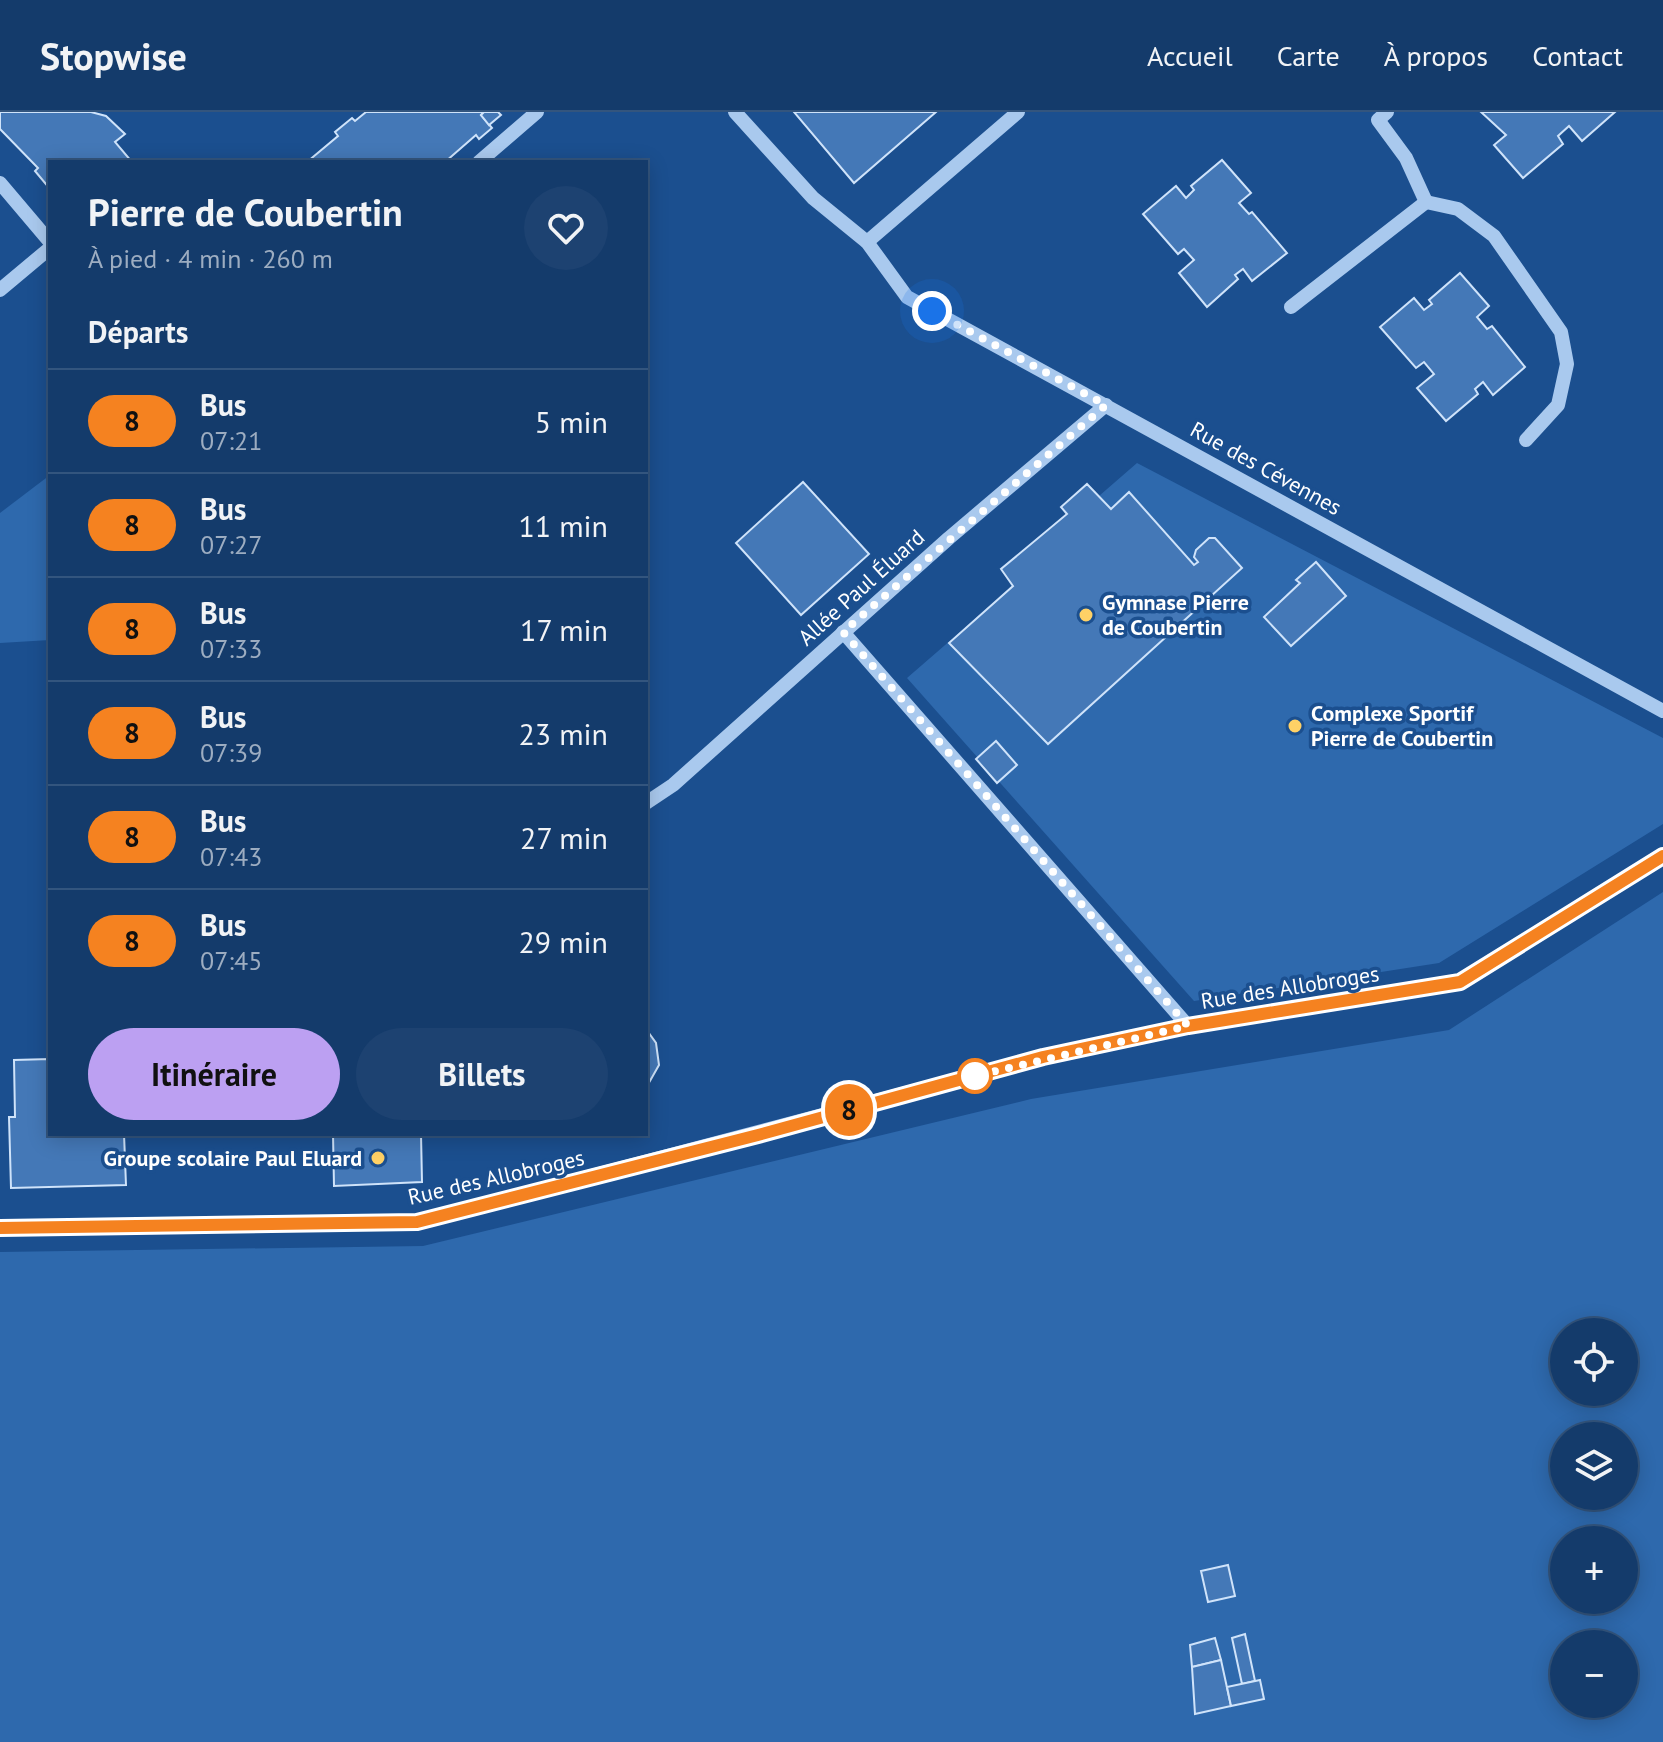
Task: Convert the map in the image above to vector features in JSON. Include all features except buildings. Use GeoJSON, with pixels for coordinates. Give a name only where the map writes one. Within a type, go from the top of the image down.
{"type":"FeatureCollection","features":[{"type":"Feature","properties":{"kind":"street"},"geometry":{"type":"LineString","coordinates":[[481,160],[537,112]]}},
{"type":"Feature","properties":{"kind":"street"},"geometry":{"type":"LineString","coordinates":[[735,112],[813,198],[867,242],[1018,112]]}},
{"type":"Feature","properties":{"kind":"street"},"geometry":{"type":"LineString","coordinates":[[1387,112],[1378,120],[1406,158],[1426,202]]}},
{"type":"Feature","properties":{"kind":"street"},"geometry":{"type":"LineString","coordinates":[[1,188],[48,243]]}},
{"type":"Feature","properties":{"kind":"street"},"geometry":{"type":"LineString","coordinates":[[1291,307],[1426,202]]}},
{"type":"Feature","properties":{"kind":"street"},"geometry":{"type":"LineString","coordinates":[[1426,202],[1458,209],[1494,236],[1561,332],[1567,364],[1558,405],[1526,440]]}},
{"type":"Feature","properties":{"kind":"street","name":"Rue des Cévennes"},"geometry":{"type":"LineString","coordinates":[[867,242],[907,297],[1663,711]]}},
{"type":"Feature","properties":{"kind":"street"},"geometry":{"type":"LineString","coordinates":[[0,290],[48,247]]}},
{"type":"Feature","properties":{"kind":"street","name":"Allée Paul Éluard"},"geometry":{"type":"LineString","coordinates":[[648,802],[673,785],[843,632],[1106,405]]}},
{"type":"Feature","properties":{"kind":"street"},"geometry":{"type":"LineString","coordinates":[[843,632],[1188,1026]]}},
{"type":"Feature","properties":{"kind":"street","name":"Rue des Allobroges"},"geometry":{"type":"LineString","coordinates":[[0,1229],[417,1222],[758,1135],[1043,1057],[1188,1026],[1460,982],[1663,856]]}},
{"type":"Feature","properties":{"kind":"shaded area","name":"Complexe Sportif Pierre de Coubertin"},"geometry":{"type":"Polygon","coordinates":[[[1137,463],[1663,738],[1663,824],[1439,963],[1194,1001],[907,678],[1012,587],[1001,569],[1066,514],[1061,507],[1087,484],[1099,496],[1137,463]]]}},
{"type":"Feature","properties":{"kind":"shaded area"},"geometry":{"type":"Polygon","coordinates":[[[48,477],[48,640],[0,643],[0,513],[48,477]]]}},
{"type":"Feature","properties":{"kind":"shaded area"},"geometry":{"type":"Polygon","coordinates":[[[1663,892],[1663,1742],[0,1742],[0,1252],[423,1246],[1031,1099],[1449,1030],[1663,892]]]}},
{"type":"Feature","properties":{"kind":"bus line","name":"8"},"geometry":{"type":"LineString","coordinates":[[0,1228],[417,1222],[758,1135],[1043,1057],[1188,1026],[1460,982],[1663,856]]}},
{"type":"Feature","properties":{"kind":"place","name":"Gymnase Pierre de Coubertin"},"geometry":{"type":"Point","coordinates":[1086,615]}},
{"type":"Feature","properties":{"kind":"place","name":"Complexe Sportif Pierre de Coubertin"},"geometry":{"type":"Point","coordinates":[1295,726]}},
{"type":"Feature","properties":{"kind":"place","name":"Groupe scolaire Paul Eluard"},"geometry":{"type":"Point","coordinates":[378,1158]}},
{"type":"Feature","properties":{"kind":"route"},"geometry":{"type":"LineString","coordinates":[[932,311],[1106,405],[843,632],[1188,1026],[1043,1057],[975,1076]]}}]}
